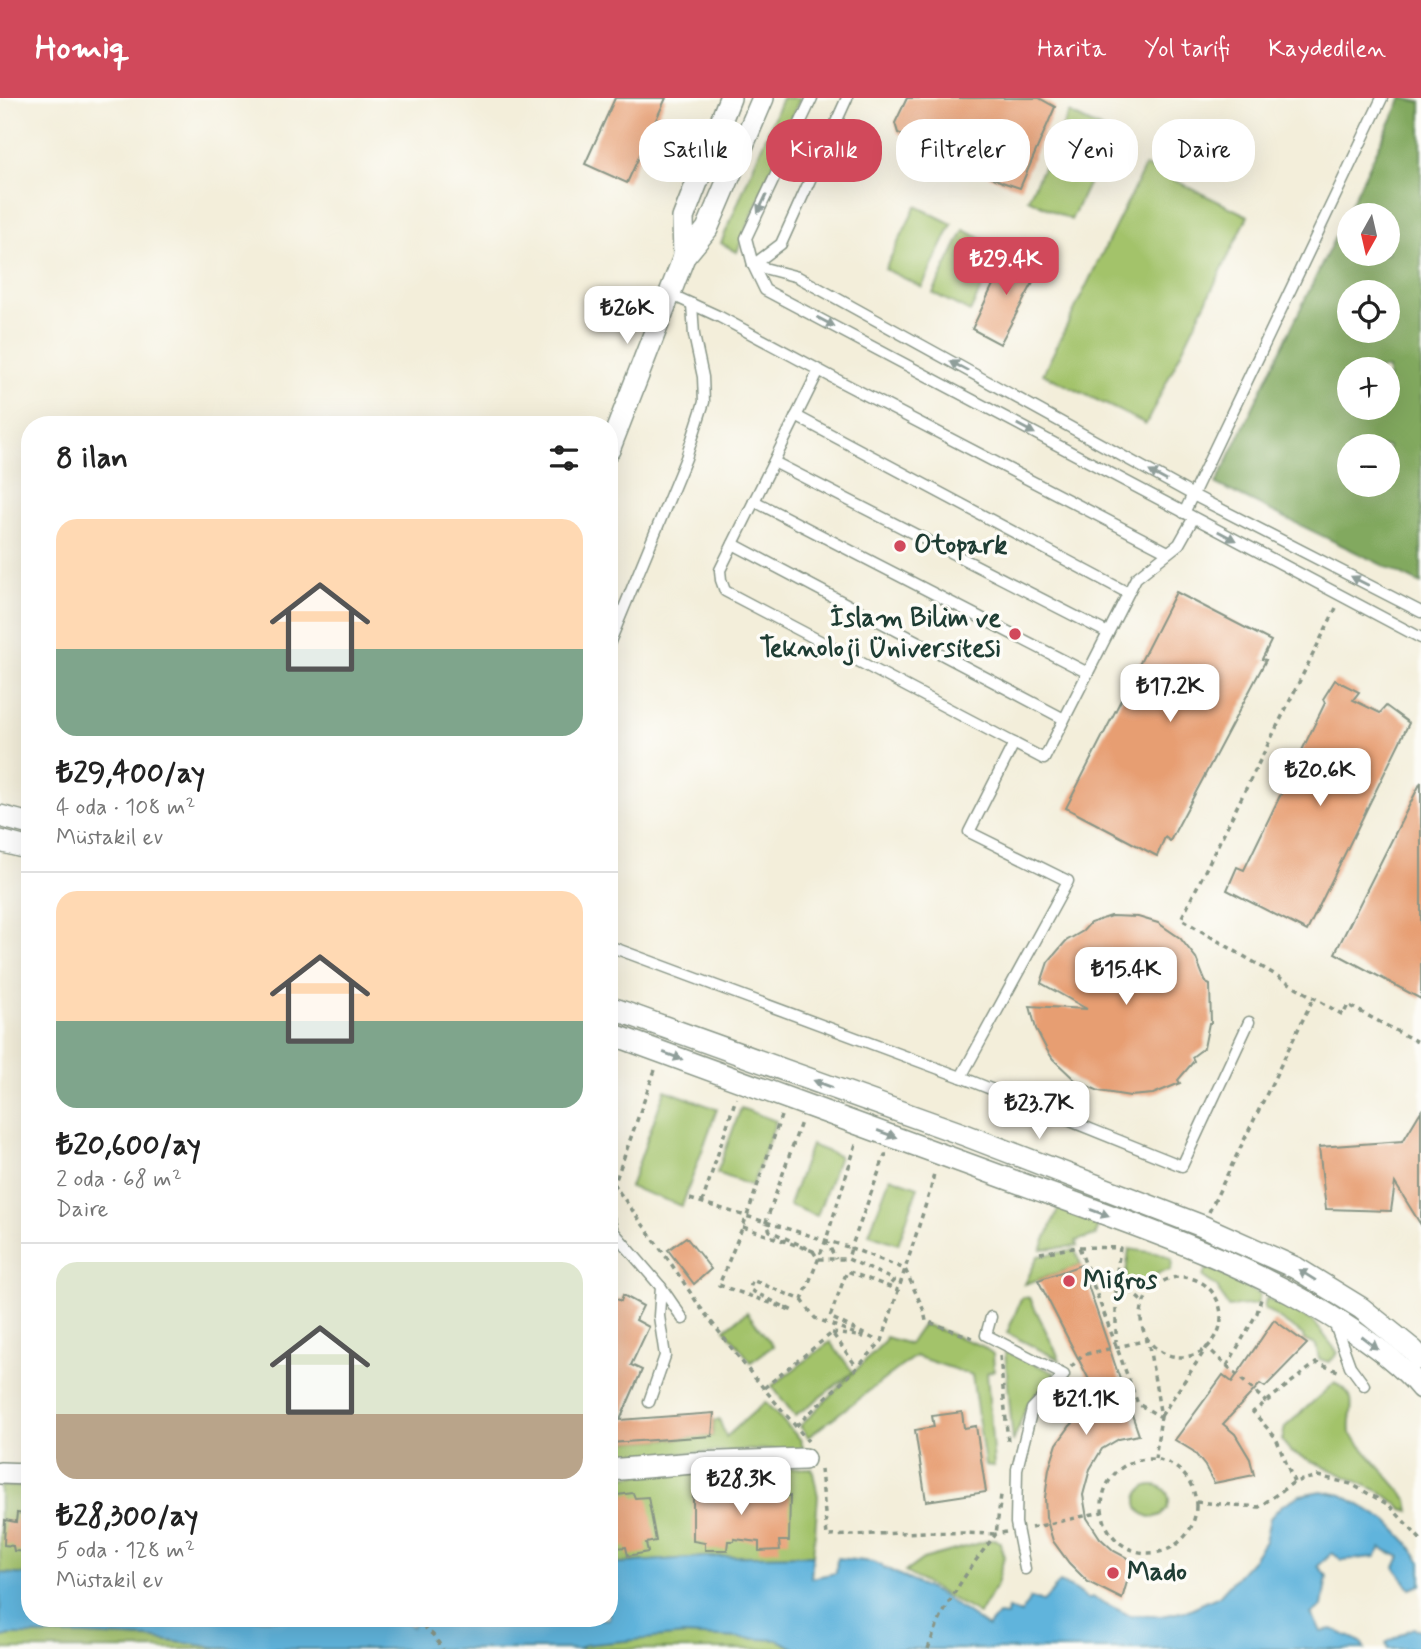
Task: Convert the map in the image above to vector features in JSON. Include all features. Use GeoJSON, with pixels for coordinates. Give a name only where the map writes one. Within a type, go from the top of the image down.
{"type":"FeatureCollection","features":[{"type":"Feature","properties":{"kind":"street"},"geometry":{"type":"LineString","coordinates":[[684,257],[683,218],[730,98]]}},
{"type":"Feature","properties":{"kind":"street"},"geometry":{"type":"LineString","coordinates":[[618,427],[684,257],[707,229],[762,98]]}},
{"type":"Feature","properties":{"kind":"street"},"geometry":{"type":"LineString","coordinates":[[0,816],[21,822]]}},
{"type":"Feature","properties":{"kind":"street"},"geometry":{"type":"LineString","coordinates":[[0,841],[21,847]]}},
{"type":"Feature","properties":{"kind":"street"},"geometry":{"type":"LineString","coordinates":[[618,1010],[965,1135],[1202,1226],[1296,1268],[1361,1308],[1421,1359]]}},
{"type":"Feature","properties":{"kind":"street"},"geometry":{"type":"LineString","coordinates":[[618,1036],[1174,1241],[1262,1278],[1332,1316],[1373,1345],[1413,1378],[1421,1388]]}},
{"type":"Feature","properties":{"kind":"street"},"geometry":{"type":"LineString","coordinates":[[618,1469],[693,1463],[814,1459]]}},
{"type":"Feature","properties":{"kind":"street"},"geometry":{"type":"LineString","coordinates":[[0,1473],[21,1474]]}},
{"type":"Feature","properties":{"kind":"lane"},"geometry":{"type":"LineString","coordinates":[[812,98],[746,239],[753,265],[765,290],[1421,638]]}},
{"type":"Feature","properties":{"kind":"lane"},"geometry":{"type":"LineString","coordinates":[[753,265],[781,244],[846,98]]}},
{"type":"Feature","properties":{"kind":"lane"},"geometry":{"type":"LineString","coordinates":[[819,370],[720,570],[725,591],[1044,759],[1136,578],[1179,544],[1189,516],[1192,495],[1382,98]]}},
{"type":"Feature","properties":{"kind":"lane"},"geometry":{"type":"LineString","coordinates":[[753,265],[798,277],[1192,495],[1421,612]]}},
{"type":"Feature","properties":{"kind":"lane"},"geometry":{"type":"LineString","coordinates":[[670,293],[1168,552]]}},
{"type":"Feature","properties":{"kind":"lane"},"geometry":{"type":"LineString","coordinates":[[618,622],[686,458],[704,402],[704,377],[694,335],[692,304]]}},
{"type":"Feature","properties":{"kind":"lane"},"geometry":{"type":"LineString","coordinates":[[796,416],[1128,593]]}},
{"type":"Feature","properties":{"kind":"lane"},"geometry":{"type":"LineString","coordinates":[[774,462],[1108,633]]}},
{"type":"Feature","properties":{"kind":"lane"},"geometry":{"type":"LineString","coordinates":[[754,500],[1088,673]]}},
{"type":"Feature","properties":{"kind":"lane"},"geometry":{"type":"LineString","coordinates":[[733,544],[1064,719]]}},
{"type":"Feature","properties":{"kind":"lane"},"geometry":{"type":"LineString","coordinates":[[961,1077],[1068,881],[970,832],[1014,743]]}},
{"type":"Feature","properties":{"kind":"lane"},"geometry":{"type":"LineString","coordinates":[[618,949],[961,1077],[1182,1166],[1249,1021]]}},
{"type":"Feature","properties":{"kind":"lane"},"geometry":{"type":"LineString","coordinates":[[618,1237],[661,1287],[682,1319]]}},
{"type":"Feature","properties":{"kind":"lane"},"geometry":{"type":"LineString","coordinates":[[649,1402],[664,1356],[659,1316],[661,1287]]}},
{"type":"Feature","properties":{"kind":"lane"},"geometry":{"type":"LineString","coordinates":[[1332,1316],[1350,1366],[1364,1385]]}},
{"type":"Feature","properties":{"kind":"lane"},"geometry":{"type":"LineString","coordinates":[[991,1317],[986,1335],[1064,1375],[1032,1409],[1017,1469],[1016,1523],[1026,1569]]}},
{"type":"Feature","properties":{"kind":"path"},"geometry":{"type":"LineString","coordinates":[[1342,597],[1181,919],[1343,1015],[1349,1005],[1421,1044]]}},
{"type":"Feature","properties":{"kind":"path"},"geometry":{"type":"LineString","coordinates":[[1202,1226],[1313,999]]}},
{"type":"Feature","properties":{"kind":"path"},"geometry":{"type":"LineString","coordinates":[[618,1174],[662,1052]]}},
{"type":"Feature","properties":{"kind":"path"},"geometry":{"type":"LineString","coordinates":[[702,1203],[737,1096]]}},
{"type":"Feature","properties":{"kind":"path"},"geometry":{"type":"LineString","coordinates":[[781,1116],[743,1227],[719,1285],[793,1311],[750,1290],[752,1280],[802,1300],[815,1318],[866,1338]]}},
{"type":"Feature","properties":{"kind":"path"},"geometry":{"type":"LineString","coordinates":[[801,1122],[766,1222],[770,1231],[813,1251],[818,1259]]}},
{"type":"Feature","properties":{"kind":"path"},"geometry":{"type":"LineString","coordinates":[[802,1300],[826,1240],[856,1144],[845,1140]]}},
{"type":"Feature","properties":{"kind":"path"},"geometry":{"type":"LineString","coordinates":[[848,1259],[885,1155],[898,1159]]}},
{"type":"Feature","properties":{"kind":"path"},"geometry":{"type":"LineString","coordinates":[[796,1426],[882,1342],[934,1173]]}},
{"type":"Feature","properties":{"kind":"path"},"geometry":{"type":"LineString","coordinates":[[618,1191],[700,1307],[808,1441],[814,1459],[827,1536],[926,1532],[996,1534],[1102,1511]]}},
{"type":"Feature","properties":{"kind":"path"},"geometry":{"type":"LineString","coordinates":[[690,1199],[851,1248],[905,1269],[926,1321],[977,1340]]}},
{"type":"Feature","properties":{"kind":"path"},"geometry":{"type":"LineString","coordinates":[[743,1227],[813,1251]]}},
{"type":"Feature","properties":{"kind":"path"},"geometry":{"type":"LineString","coordinates":[[826,1240],[836,1259]]}},
{"type":"Feature","properties":{"kind":"path"},"geometry":{"type":"LineString","coordinates":[[1040,1252],[1079,1247],[1120,1248],[1116,1279],[1116,1346]]}},
{"type":"Feature","properties":{"kind":"path"},"geometry":{"type":"LineString","coordinates":[[1079,1247],[1138,1404],[1161,1417]]}},
{"type":"Feature","properties":{"kind":"path"},"geometry":{"type":"LineString","coordinates":[[818,1259],[848,1259],[894,1280],[888,1287]]}},
{"type":"Feature","properties":{"kind":"path"},"geometry":{"type":"LineString","coordinates":[[882,1342],[830,1317],[846,1271],[898,1290]]}},
{"type":"Feature","properties":{"kind":"path"},"geometry":{"type":"LineString","coordinates":[[1161,1417],[1216,1337],[1221,1311],[1209,1288],[1185,1277],[1172,1278],[1150,1291],[1143,1303],[1142,1328],[1157,1350],[1183,1357],[1196,1354],[1207,1347]]}},
{"type":"Feature","properties":{"kind":"path"},"geometry":{"type":"LineString","coordinates":[[1116,1279],[1143,1303]]}},
{"type":"Feature","properties":{"kind":"path"},"geometry":{"type":"LineString","coordinates":[[1227,1366],[1257,1313]]}},
{"type":"Feature","properties":{"kind":"path"},"geometry":{"type":"LineString","coordinates":[[764,1388],[832,1333],[873,1339]]}},
{"type":"Feature","properties":{"kind":"path"},"geometry":{"type":"LineString","coordinates":[[832,1333],[857,1367]]}},
{"type":"Feature","properties":{"kind":"path"},"geometry":{"type":"LineString","coordinates":[[1064,1375],[1082,1355],[1148,1340]]}},
{"type":"Feature","properties":{"kind":"path"},"geometry":{"type":"LineString","coordinates":[[1148,1340],[1161,1417],[1155,1459]]}},
{"type":"Feature","properties":{"kind":"path"},"geometry":{"type":"LineString","coordinates":[[1207,1347],[1266,1402]]}},
{"type":"Feature","properties":{"kind":"path"},"geometry":{"type":"LineString","coordinates":[[999,1348],[1009,1446]]}},
{"type":"Feature","properties":{"kind":"path"},"geometry":{"type":"LineString","coordinates":[[1294,1482],[1276,1438],[1252,1412],[1316,1363],[1338,1370],[1342,1378]]}},
{"type":"Feature","properties":{"kind":"path"},"geometry":{"type":"LineString","coordinates":[[1145,1459],[1174,1465],[1185,1475],[1193,1488],[1196,1503],[1195,1517],[1188,1532],[1177,1544],[1162,1551],[1130,1549],[1116,1540],[1107,1527],[1102,1511],[1108,1482],[1130,1462],[1145,1459]]}},
{"type":"Feature","properties":{"kind":"path"},"geometry":{"type":"LineString","coordinates":[[1196,1503],[1259,1507],[1294,1482],[1318,1476],[1351,1484],[1389,1505],[1421,1540]]}},
{"type":"Feature","properties":{"kind":"path"},"geometry":{"type":"LineString","coordinates":[[928,1649],[932,1636],[969,1567],[996,1534],[1002,1487]]}},
{"type":"Feature","properties":{"kind":"path"},"geometry":{"type":"LineString","coordinates":[[425,1627],[443,1649]]}},
{"type":"Feature","properties":{"kind":"green space"},"geometry":{"type":"Polygon","coordinates":[[[782,98],[800,98],[791,119],[773,119],[782,98]]]}},
{"type":"Feature","properties":{"kind":"green space"},"geometry":{"type":"Polygon","coordinates":[[[1402,98],[1421,102],[1421,584],[1216,484],[1337,233],[1337,266],[1400,266],[1400,203],[1351,203],[1402,98]]]}},
{"type":"Feature","properties":{"kind":"green space"},"geometry":{"type":"Polygon","coordinates":[[[1069,113],[1081,119],[1066,119],[1069,113]]]}},
{"type":"Feature","properties":{"kind":"green space"},"geometry":{"type":"Polygon","coordinates":[[[766,136],[766,181],[737,252],[721,243],[747,182],[752,182],[752,169],[766,136]]]}},
{"type":"Feature","properties":{"kind":"green space"},"geometry":{"type":"Polygon","coordinates":[[[1044,165],[1044,182],[1089,182],[1071,220],[1028,199],[1044,165]]]}},
{"type":"Feature","properties":{"kind":"green space"},"geometry":{"type":"Polygon","coordinates":[[[1145,166],[1152,169],[1152,182],[1178,182],[1248,216],[1146,424],[1043,374],[1145,166]]]}},
{"type":"Feature","properties":{"kind":"green space"},"geometry":{"type":"Polygon","coordinates":[[[916,206],[952,224],[922,287],[885,269],[916,206]]]}},
{"type":"Feature","properties":{"kind":"green space"},"geometry":{"type":"Polygon","coordinates":[[[964,230],[1001,248],[970,312],[933,293],[964,230]]]}},
{"type":"Feature","properties":{"kind":"green space"},"geometry":{"type":"Polygon","coordinates":[[[665,1090],[717,1109],[682,1206],[630,1187],[665,1090]]]}},
{"type":"Feature","properties":{"kind":"green space"},"geometry":{"type":"Polygon","coordinates":[[[741,1108],[776,1121],[752,1186],[717,1173],[741,1108]]]}},
{"type":"Feature","properties":{"kind":"green space"},"geometry":{"type":"Polygon","coordinates":[[[811,1145],[839,1156],[817,1216],[789,1205],[811,1145]]]}},
{"type":"Feature","properties":{"kind":"green space"},"geometry":{"type":"Polygon","coordinates":[[[890,1177],[918,1187],[898,1244],[869,1234],[890,1177]]]}},
{"type":"Feature","properties":{"kind":"green space"},"geometry":{"type":"Polygon","coordinates":[[[1060,1205],[1098,1221],[1096,1235],[1076,1241],[1077,1246],[1041,1249],[1060,1205]]]}},
{"type":"Feature","properties":{"kind":"green space"},"geometry":{"type":"Polygon","coordinates":[[[1129,1249],[1162,1254],[1172,1259],[1171,1270],[1152,1277],[1136,1290],[1125,1283],[1129,1249]]]}},
{"type":"Feature","properties":{"kind":"green space"},"geometry":{"type":"Polygon","coordinates":[[[1075,1250],[1081,1265],[1025,1284],[1038,1256],[1075,1250]]]}},
{"type":"Feature","properties":{"kind":"green space"},"geometry":{"type":"Polygon","coordinates":[[[1206,1268],[1217,1271],[1260,1295],[1257,1304],[1228,1307],[1217,1287],[1203,1277],[1206,1268]]]}},
{"type":"Feature","properties":{"kind":"green space"},"geometry":{"type":"Polygon","coordinates":[[[1022,1297],[1030,1298],[1060,1360],[1007,1333],[1022,1297]]]}},
{"type":"Feature","properties":{"kind":"green space"},"geometry":{"type":"Polygon","coordinates":[[[1266,1298],[1313,1321],[1338,1353],[1329,1362],[1319,1359],[1316,1345],[1304,1340],[1303,1335],[1264,1308],[1266,1298]]]}},
{"type":"Feature","properties":{"kind":"green space"},"geometry":{"type":"Polygon","coordinates":[[[747,1312],[773,1346],[751,1362],[725,1329],[747,1312]]]}},
{"type":"Feature","properties":{"kind":"green space"},"geometry":{"type":"Polygon","coordinates":[[[923,1324],[982,1346],[993,1354],[994,1370],[987,1373],[994,1466],[985,1465],[972,1375],[915,1356],[808,1437],[800,1426],[886,1337],[909,1344],[923,1324]]]}},
{"type":"Feature","properties":{"kind":"green space"},"geometry":{"type":"Polygon","coordinates":[[[830,1342],[853,1372],[795,1416],[772,1386],[830,1342]]]}},
{"type":"Feature","properties":{"kind":"green space"},"geometry":{"type":"Polygon","coordinates":[[[1005,1351],[1055,1373],[1027,1405],[1013,1442],[1005,1351]]]}},
{"type":"Feature","properties":{"kind":"green space"},"geometry":{"type":"Polygon","coordinates":[[[1334,1383],[1343,1388],[1351,1399],[1350,1433],[1408,1500],[1410,1511],[1403,1509],[1383,1493],[1291,1452],[1282,1441],[1285,1427],[1334,1383]]]}},
{"type":"Feature","properties":{"kind":"green space"},"geometry":{"type":"Polygon","coordinates":[[[765,1402],[800,1439],[805,1453],[771,1449],[618,1457],[618,1438],[624,1442],[712,1436],[714,1421],[719,1419],[726,1437],[765,1402]]]}},
{"type":"Feature","properties":{"kind":"green space"},"geometry":{"type":"Polygon","coordinates":[[[812,1468],[818,1496],[813,1555],[704,1557],[618,1563],[618,1477],[652,1473],[812,1468]]]}},
{"type":"Feature","properties":{"kind":"green space"},"geometry":{"type":"Polygon","coordinates":[[[1153,1485],[1164,1490],[1169,1501],[1164,1512],[1153,1517],[1142,1512],[1137,1501],[1142,1490],[1153,1485]]]}},
{"type":"Feature","properties":{"kind":"green space"},"geometry":{"type":"Polygon","coordinates":[[[0,1486],[21,1487],[21,1574],[0,1573],[0,1486]]]}},
{"type":"Feature","properties":{"kind":"green space"},"geometry":{"type":"Polygon","coordinates":[[[994,1539],[1000,1542],[1004,1557],[997,1584],[979,1614],[905,1572],[923,1559],[994,1539]]]}},
{"type":"Feature","properties":{"kind":"green space"},"geometry":{"type":"Polygon","coordinates":[[[10,1635],[148,1638],[229,1649],[0,1649],[0,1638],[10,1635]]]}},
{"type":"Feature","properties":{"kind":"green space"},"geometry":{"type":"Polygon","coordinates":[[[684,1635],[778,1640],[796,1649],[578,1649],[584,1645],[684,1635]]]}},
{"type":"Feature","properties":{"kind":"water"},"geometry":{"type":"Polygon","coordinates":[[[1321,1491],[1342,1495],[1387,1521],[1408,1543],[1421,1562],[1421,1585],[1410,1589],[1395,1567],[1400,1557],[1381,1548],[1375,1557],[1342,1560],[1332,1553],[1318,1566],[1327,1576],[1322,1606],[1311,1614],[1321,1631],[1332,1629],[1361,1642],[1365,1649],[796,1649],[778,1640],[684,1635],[584,1645],[578,1649],[229,1649],[148,1638],[10,1635],[0,1638],[0,1573],[21,1574],[21,1627],[618,1627],[618,1563],[704,1557],[813,1555],[811,1578],[836,1573],[837,1558],[873,1562],[941,1595],[988,1627],[998,1615],[1007,1616],[1008,1609],[1021,1614],[1030,1598],[1043,1602],[1060,1582],[1088,1599],[1092,1597],[1129,1615],[1161,1616],[1186,1611],[1219,1596],[1253,1559],[1265,1541],[1270,1518],[1281,1506],[1300,1495],[1321,1491]]]}},
{"type":"Feature","properties":{"kind":"water"},"geometry":{"type":"Polygon","coordinates":[[[1413,1628],[1421,1630],[1421,1649],[1388,1649],[1386,1643],[1413,1628]]]}},
{"type":"Feature","properties":{"kind":"building"},"geometry":{"type":"Polygon","coordinates":[[[615,98],[666,98],[656,119],[639,119],[639,157],[627,183],[585,164],[615,98]]]}},
{"type":"Feature","properties":{"kind":"building"},"geometry":{"type":"Polygon","coordinates":[[[907,98],[1039,98],[1055,107],[1050,119],[1044,119],[1044,132],[1030,165],[1030,119],[897,119],[907,98]]]}},
{"type":"Feature","properties":{"kind":"building"},"geometry":{"type":"Polygon","coordinates":[[[1002,182],[1023,182],[1020,188],[1002,182]]]}},
{"type":"Feature","properties":{"kind":"building"},"geometry":{"type":"Polygon","coordinates":[[[1010,249],[1041,268],[1000,344],[972,329],[1010,249]]]}},
{"type":"Feature","properties":{"kind":"building"},"geometry":{"type":"Polygon","coordinates":[[[1176,592],[1271,641],[1262,659],[1266,660],[1170,841],[1165,837],[1157,856],[1066,808],[1176,592]]]}},
{"type":"Feature","properties":{"kind":"building"},"geometry":{"type":"Polygon","coordinates":[[[1335,680],[1359,692],[1353,700],[1380,713],[1386,706],[1409,723],[1307,931],[1227,890],[1237,867],[1244,870],[1325,703],[1323,699],[1335,680]]]}},
{"type":"Feature","properties":{"kind":"building"},"geometry":{"type":"Polygon","coordinates":[[[1421,782],[1421,999],[1335,953],[1421,782]]]}},
{"type":"Feature","properties":{"kind":"building"},"geometry":{"type":"Polygon","coordinates":[[[1111,916],[1138,917],[1158,923],[1180,938],[1196,958],[1206,983],[1210,985],[1211,1023],[1204,1048],[1192,1057],[1194,1061],[1178,1080],[1180,1083],[1153,1094],[1130,1096],[1099,1091],[1076,1081],[1047,1050],[1036,1029],[1030,1006],[1087,1009],[1041,983],[1048,962],[1066,941],[1083,931],[1090,923],[1111,916]]]}},
{"type":"Feature","properties":{"kind":"building"},"geometry":{"type":"Polygon","coordinates":[[[1421,1111],[1421,1225],[1395,1183],[1391,1211],[1326,1209],[1319,1147],[1403,1141],[1421,1111]]]}},
{"type":"Feature","properties":{"kind":"building"},"geometry":{"type":"Polygon","coordinates":[[[686,1237],[711,1269],[694,1284],[668,1250],[686,1237]]]}},
{"type":"Feature","properties":{"kind":"building"},"geometry":{"type":"Polygon","coordinates":[[[1081,1265],[1139,1435],[1119,1439],[1102,1449],[1090,1469],[1083,1495],[1087,1518],[1100,1538],[1114,1551],[1133,1561],[1122,1599],[1088,1582],[1069,1563],[1053,1541],[1046,1517],[1045,1498],[1049,1469],[1057,1444],[1086,1410],[1102,1405],[1038,1280],[1081,1265]]]}},
{"type":"Feature","properties":{"kind":"building"},"geometry":{"type":"Polygon","coordinates":[[[623,1295],[643,1306],[636,1320],[649,1327],[631,1365],[642,1370],[620,1420],[714,1413],[712,1436],[618,1442],[618,1300],[621,1301],[623,1295]]]}},
{"type":"Feature","properties":{"kind":"building"},"geometry":{"type":"Polygon","coordinates":[[[1274,1320],[1307,1344],[1265,1387],[1260,1384],[1223,1424],[1235,1434],[1250,1459],[1254,1475],[1214,1483],[1193,1451],[1175,1440],[1223,1375],[1232,1382],[1274,1320]]]}},
{"type":"Feature","properties":{"kind":"building"},"geometry":{"type":"Polygon","coordinates":[[[962,1412],[964,1428],[976,1426],[986,1492],[926,1501],[915,1430],[934,1427],[932,1416],[962,1412]]]}},
{"type":"Feature","properties":{"kind":"building"},"geometry":{"type":"Polygon","coordinates":[[[704,1486],[775,1490],[777,1495],[790,1496],[789,1541],[779,1541],[780,1550],[759,1551],[759,1542],[734,1539],[728,1541],[727,1550],[705,1550],[705,1543],[693,1541],[693,1492],[703,1493],[704,1486]]]}},
{"type":"Feature","properties":{"kind":"building"},"geometry":{"type":"Polygon","coordinates":[[[633,1493],[635,1498],[648,1497],[656,1541],[646,1543],[648,1552],[628,1556],[626,1547],[618,1548],[618,1495],[633,1493]]]}},
{"type":"Feature","properties":{"kind":"building"},"geometry":{"type":"Polygon","coordinates":[[[17,1513],[21,1514],[21,1551],[14,1551],[13,1546],[4,1545],[5,1520],[16,1522],[17,1513]]]}},
{"type":"Feature","properties":{"kind":"place","name":"Otopark"},"geometry":{"type":"Point","coordinates":[900,546]}},
{"type":"Feature","properties":{"kind":"place","name":"İslam Bilim ve Teknoloji Üniversitesi"},"geometry":{"type":"Point","coordinates":[1015,634]}},
{"type":"Feature","properties":{"kind":"place","name":"Migros"},"geometry":{"type":"Point","coordinates":[1069,1281]}},
{"type":"Feature","properties":{"kind":"place","name":"Mado"},"geometry":{"type":"Point","coordinates":[1113,1573]}}]}
